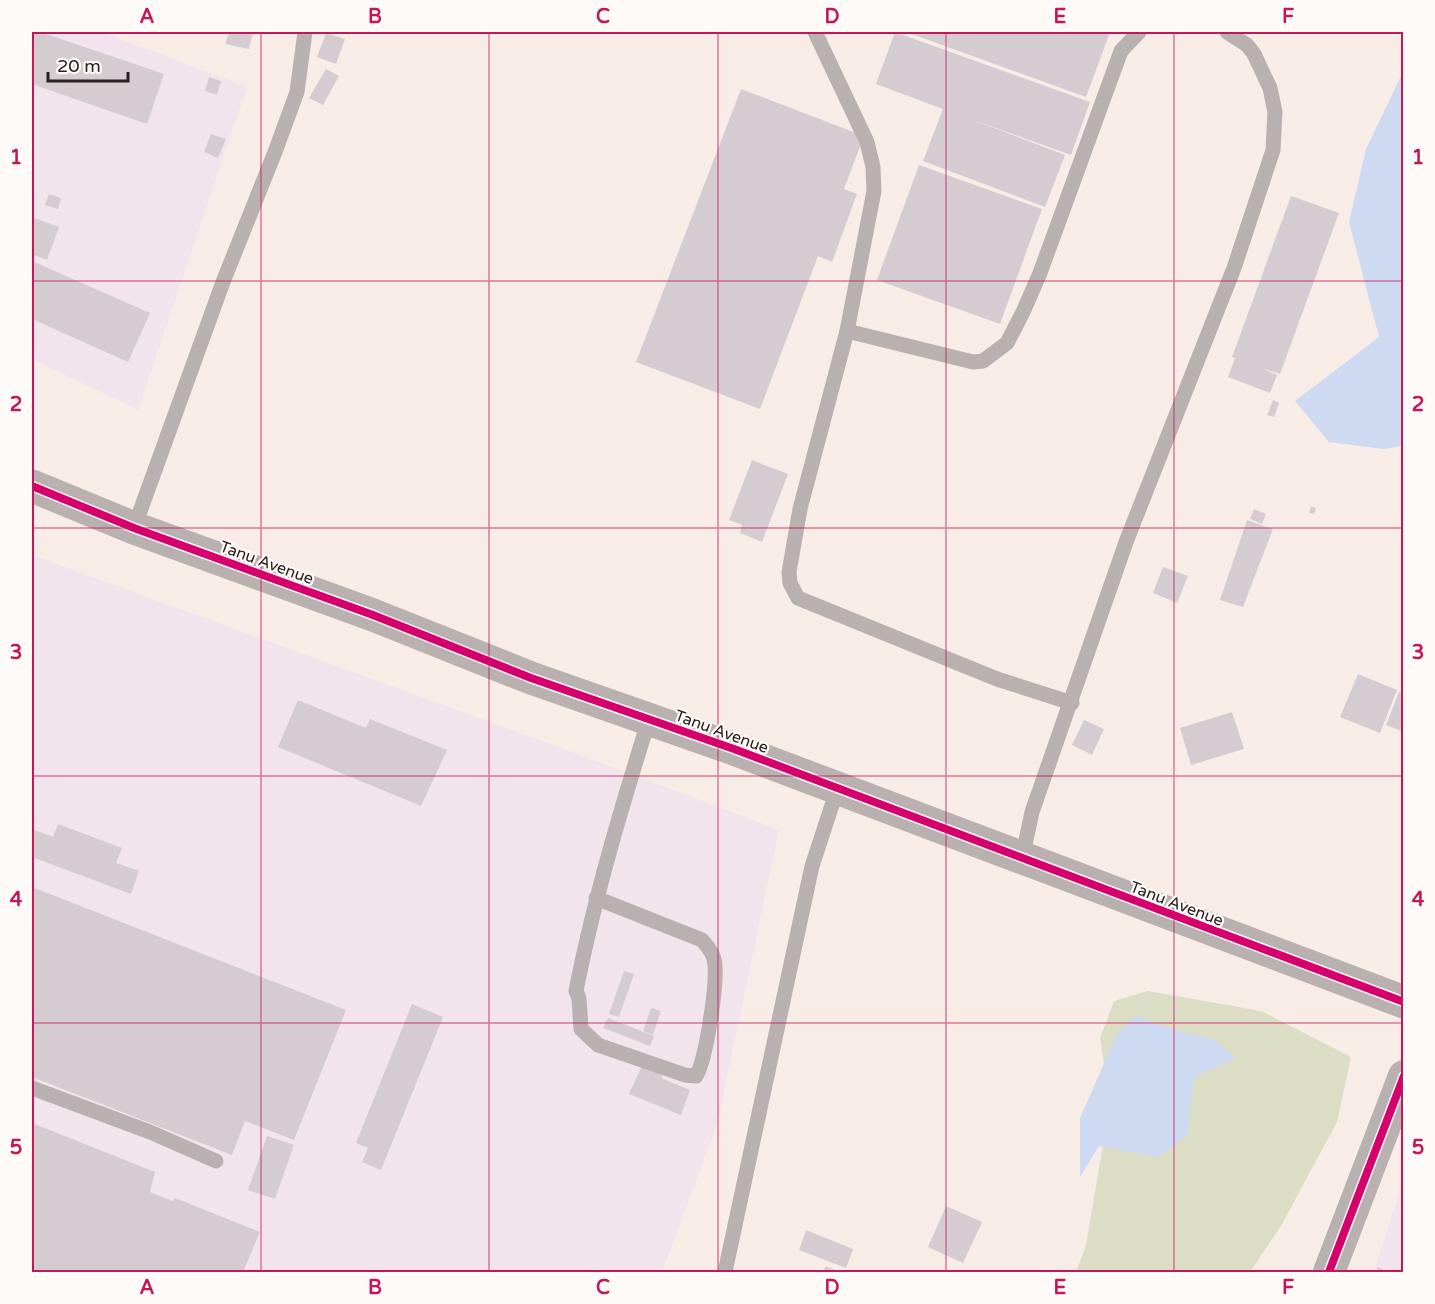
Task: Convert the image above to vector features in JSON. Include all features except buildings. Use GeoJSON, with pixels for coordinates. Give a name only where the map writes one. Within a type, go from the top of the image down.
{"type":"FeatureCollection","features":[{"type":"Feature","properties":{"kind":"street","name":"Tanu Avenue"},"geometry":{"type":"LineString","coordinates":[[32,486],[134,528],[373,615],[531,678],[649,719],[1404,1002]]}},
{"type":"Feature","properties":{"kind":"street"},"geometry":{"type":"LineString","coordinates":[[1329,1272],[1404,1076]]}},
{"type":"Feature","properties":{"kind":"lane"},"geometry":{"type":"LineString","coordinates":[[134,528],[223,282],[297,92],[304,32]]}},
{"type":"Feature","properties":{"kind":"lane"},"geometry":{"type":"LineString","coordinates":[[815,32],[867,142],[873,166],[874,191],[847,331],[800,509],[789,572],[792,590],[798,598],[997,679],[1072,703]]}},
{"type":"Feature","properties":{"kind":"lane"},"geometry":{"type":"LineString","coordinates":[[847,331],[973,362],[983,361],[1007,343],[1041,273],[1121,51],[1139,32]]}},
{"type":"Feature","properties":{"kind":"lane"},"geometry":{"type":"LineString","coordinates":[[1022,859],[1032,812],[1072,703],[1126,542],[1230,279],[1273,150],[1275,112],[1270,88],[1254,54],[1238,37],[1227,32]]}},
{"type":"Feature","properties":{"kind":"lane"},"geometry":{"type":"LineString","coordinates":[[596,898],[702,940],[710,949],[715,960],[715,984],[704,1054],[696,1076],[685,1075],[598,1045],[581,1029],[579,999],[576,991],[596,898],[625,793],[649,719]]}},
{"type":"Feature","properties":{"kind":"lane"},"geometry":{"type":"LineString","coordinates":[[725,1272],[812,866],[837,790]]}},
{"type":"Feature","properties":{"kind":"lane"},"geometry":{"type":"LineString","coordinates":[[32,1088],[150,1132],[216,1161]]}},
{"type":"Feature","properties":{"kind":"shaded area"},"geometry":{"type":"Polygon","coordinates":[[[32,32],[102,32],[247,87],[138,410],[32,359],[32,32]]]}},
{"type":"Feature","properties":{"kind":"shaded area"},"geometry":{"type":"Polygon","coordinates":[[[32,555],[779,830],[717,1124],[662,1272],[32,1272],[32,555]]]}},
{"type":"Feature","properties":{"kind":"shaded area"},"geometry":{"type":"Polygon","coordinates":[[[1403,1181],[1403,1272],[1374,1272],[1403,1181]]]}},
{"type":"Feature","properties":{"kind":"green space"},"geometry":{"type":"Polygon","coordinates":[[[1148,991],[1261,1011],[1351,1057],[1337,1122],[1281,1226],[1250,1272],[1076,1272],[1086,1245],[1110,1103],[1100,1038],[1114,1001],[1148,991]]]}},
{"type":"Feature","properties":{"kind":"water"},"geometry":{"type":"Polygon","coordinates":[[[1403,72],[1403,446],[1383,449],[1329,442],[1295,401],[1379,337],[1349,222],[1366,149],[1403,72]]]}},
{"type":"Feature","properties":{"kind":"water"},"geometry":{"type":"Polygon","coordinates":[[[1136,1016],[1177,1031],[1213,1039],[1236,1058],[1194,1077],[1187,1136],[1158,1157],[1099,1146],[1080,1177],[1080,1118],[1117,1034],[1136,1016]]]}},
{"type":"Feature","properties":{"kind":"cycle path"},"geometry":{"type":"LineString","coordinates":[[32,486],[134,528],[373,615],[531,678],[734,749],[1404,1002]]}},
{"type":"Feature","properties":{"kind":"cycle path"},"geometry":{"type":"LineString","coordinates":[[1329,1272],[1404,1076]]}}]}
